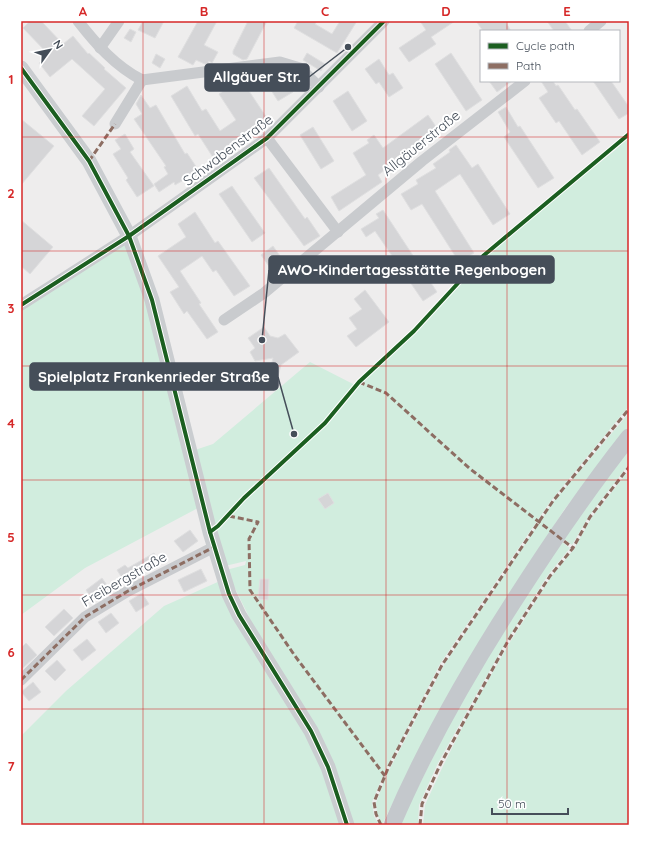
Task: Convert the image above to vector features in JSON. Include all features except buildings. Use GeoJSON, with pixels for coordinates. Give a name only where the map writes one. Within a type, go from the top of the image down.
{"type":"FeatureCollection","features":[{"type":"Feature","properties":{"kind":"main road"},"geometry":{"type":"LineString","coordinates":[[393,822],[459,690],[497,628],[556,535],[629,437]]}},
{"type":"Feature","properties":{"kind":"street"},"geometry":{"type":"LineString","coordinates":[[78,21],[100,48],[120,66],[142,80],[280,62],[300,68],[318,87]]}},
{"type":"Feature","properties":{"kind":"street"},"geometry":{"type":"LineString","coordinates":[[100,48],[119,21]]}},
{"type":"Feature","properties":{"kind":"street","name":"Schwabenstraße"},"geometry":{"type":"LineString","coordinates":[[21,305],[129,236],[267,138],[384,21]]}},
{"type":"Feature","properties":{"kind":"street"},"geometry":{"type":"LineString","coordinates":[[590,30],[601,21]]}},
{"type":"Feature","properties":{"kind":"street"},"geometry":{"type":"LineString","coordinates":[[21,68],[89,161],[129,236],[152,300],[214,546],[229,594],[239,615],[311,731],[328,767],[347,825]]}},
{"type":"Feature","properties":{"kind":"street"},"geometry":{"type":"LineString","coordinates":[[115,124],[142,80]]}},
{"type":"Feature","properties":{"kind":"street","name":"Allgäuerstraße"},"geometry":{"type":"LineString","coordinates":[[224,320],[264,293],[422,161],[524,82]]}},
{"type":"Feature","properties":{"kind":"street"},"geometry":{"type":"LineString","coordinates":[[267,138],[338,232]]}},
{"type":"Feature","properties":{"kind":"street","name":"Freibergstraße"},"geometry":{"type":"LineString","coordinates":[[21,680],[85,618],[128,591],[214,546]]}},
{"type":"Feature","properties":{"kind":"green space"},"geometry":{"type":"Polygon","coordinates":[[[629,137],[629,406],[550,502],[440,664],[383,776],[372,802],[374,816],[379,825],[351,825],[226,570],[245,565],[246,561],[225,566],[216,530],[230,517],[245,499],[326,424],[357,386],[414,334],[482,260],[524,223],[614,151],[629,137]]]}},
{"type":"Feature","properties":{"kind":"green space"},"geometry":{"type":"Polygon","coordinates":[[[126,240],[147,302],[198,508],[85,568],[21,615],[21,309],[126,240]]]}},
{"type":"Feature","properties":{"kind":"green space"},"geometry":{"type":"Polygon","coordinates":[[[310,362],[355,385],[324,423],[243,497],[228,516],[215,526],[195,450],[213,444],[310,362]]]}},
{"type":"Feature","properties":{"kind":"green space"},"geometry":{"type":"Polygon","coordinates":[[[629,413],[629,426],[564,510],[508,597],[419,749],[382,825],[377,814],[376,803],[386,776],[444,665],[553,502],[629,413]]]}},
{"type":"Feature","properties":{"kind":"green space"},"geometry":{"type":"Polygon","coordinates":[[[629,446],[629,464],[589,516],[572,545],[561,537],[629,446]]]}},
{"type":"Feature","properties":{"kind":"green space"},"geometry":{"type":"Polygon","coordinates":[[[629,470],[629,825],[423,825],[425,805],[443,766],[471,710],[510,642],[551,577],[574,549],[592,517],[629,470]]]}},
{"type":"Feature","properties":{"kind":"green space"},"geometry":{"type":"Polygon","coordinates":[[[559,540],[570,548],[548,575],[507,640],[438,763],[419,805],[418,825],[399,825],[464,695],[559,540]]]}},
{"type":"Feature","properties":{"kind":"green space"},"geometry":{"type":"Polygon","coordinates":[[[220,581],[308,732],[344,825],[21,825],[21,736],[66,691],[164,606],[220,581]]]}},
{"type":"Feature","properties":{"kind":"marked path"},"geometry":{"type":"LineString","coordinates":[[89,161],[115,124]]}},
{"type":"Feature","properties":{"kind":"marked path"},"geometry":{"type":"LineString","coordinates":[[359,382],[386,393],[469,468],[573,548]]}},
{"type":"Feature","properties":{"kind":"marked path"},"geometry":{"type":"LineString","coordinates":[[381,825],[376,814],[374,802],[389,766],[442,665],[553,501],[629,409]]}},
{"type":"Feature","properties":{"kind":"marked path"},"geometry":{"type":"LineString","coordinates":[[420,825],[422,804],[441,763],[508,641],[550,576],[573,548],[590,517],[629,467]]}},
{"type":"Feature","properties":{"kind":"marked path"},"geometry":{"type":"LineString","coordinates":[[229,516],[258,522],[249,539],[250,590],[295,656],[385,776]]}},
{"type":"Feature","properties":{"kind":"marked path"},"geometry":{"type":"LineString","coordinates":[[21,680],[85,617],[128,591],[214,547]]}},
{"type":"Feature","properties":{"kind":"cycle path"},"geometry":{"type":"LineString","coordinates":[[21,305],[129,236],[267,138],[384,21]]}},
{"type":"Feature","properties":{"kind":"cycle path"},"geometry":{"type":"LineString","coordinates":[[21,68],[89,161],[129,236],[152,300],[210,532],[229,594],[239,615],[311,731],[328,767],[347,825]]}},
{"type":"Feature","properties":{"kind":"cycle path"},"geometry":{"type":"LineString","coordinates":[[210,532],[218,526],[244,498],[325,423],[359,382],[414,331],[483,256],[629,134]]}},
{"type":"Feature","properties":{"kind":"place","name":"Allgäuer Str."},"geometry":{"type":"Point","coordinates":[348,47]}},
{"type":"Feature","properties":{"kind":"place","name":"AWO-Kindertagesstätte Regenbogen"},"geometry":{"type":"Point","coordinates":[262,340]}},
{"type":"Feature","properties":{"kind":"place","name":"Spielplatz Frankenrieder Straße"},"geometry":{"type":"Point","coordinates":[294,434]}}]}
